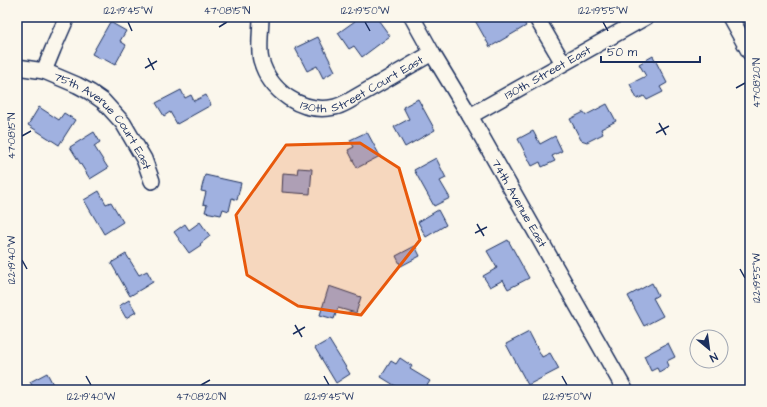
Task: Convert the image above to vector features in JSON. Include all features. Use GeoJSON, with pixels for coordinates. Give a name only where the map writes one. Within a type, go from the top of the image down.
{"type":"FeatureCollection","features":[{"type":"Feature","properties":{"kind":"street"},"geometry":{"type":"LineString","coordinates":[[44,71],[68,17]]}},
{"type":"Feature","properties":{"kind":"street","name":"130th Street Court East"},"geometry":{"type":"LineString","coordinates":[[261,17],[261,60],[269,79],[275,88],[290,99],[308,107],[336,107],[349,101],[432,52]]}},
{"type":"Feature","properties":{"kind":"street","name":"74th Avenue East"},"geometry":{"type":"LineString","coordinates":[[412,17],[470,116],[625,390]]}},
{"type":"Feature","properties":{"kind":"street"},"geometry":{"type":"LineString","coordinates":[[536,17],[563,63]]}},
{"type":"Feature","properties":{"kind":"street","name":"130th Street East"},"geometry":{"type":"LineString","coordinates":[[470,116],[646,17]]}},
{"type":"Feature","properties":{"kind":"street"},"geometry":{"type":"LineString","coordinates":[[730,17],[750,53]]}},
{"type":"Feature","properties":{"kind":"street","name":"75th Avenue Court East"},"geometry":{"type":"LineString","coordinates":[[17,67],[44,71],[77,85],[103,101],[123,123],[144,159],[152,180]]}},
{"type":"Feature","properties":{"kind":"highlighted area"},"geometry":{"type":"Polygon","coordinates":[[[360,143],[399,168],[420,240],[361,315],[298,306],[247,275],[236,215],[286,145],[360,143]]]}},
{"type":"Feature","properties":{"kind":"building"},"geometry":{"type":"Polygon","coordinates":[[[352,17],[376,17],[390,36],[362,57],[354,46],[349,49],[338,33],[355,21],[352,17]]]}},
{"type":"Feature","properties":{"kind":"building"},"geometry":{"type":"Polygon","coordinates":[[[473,17],[500,17],[503,22],[511,17],[521,17],[526,26],[490,47],[473,17]]]}},
{"type":"Feature","properties":{"kind":"building"},"geometry":{"type":"Polygon","coordinates":[[[110,22],[126,31],[120,41],[126,45],[115,65],[92,54],[110,22]]]}},
{"type":"Feature","properties":{"kind":"building"},"geometry":{"type":"Polygon","coordinates":[[[318,37],[335,71],[323,78],[317,66],[307,71],[295,48],[318,37]]]}},
{"type":"Feature","properties":{"kind":"building"},"geometry":{"type":"Polygon","coordinates":[[[653,56],[667,83],[660,87],[663,92],[647,100],[644,96],[637,99],[630,84],[646,76],[639,64],[653,56]]]}},
{"type":"Feature","properties":{"kind":"building"},"geometry":{"type":"Polygon","coordinates":[[[181,90],[185,98],[191,95],[194,101],[206,95],[211,105],[177,124],[170,112],[164,116],[156,103],[181,90]]]}},
{"type":"Feature","properties":{"kind":"building"},"geometry":{"type":"Polygon","coordinates":[[[418,99],[435,130],[405,147],[394,127],[409,119],[403,107],[418,99]]]}},
{"type":"Feature","properties":{"kind":"building"},"geometry":{"type":"Polygon","coordinates":[[[607,104],[616,121],[601,129],[603,134],[587,142],[581,140],[570,119],[584,112],[586,115],[607,104]]]}},
{"type":"Feature","properties":{"kind":"building"},"geometry":{"type":"Polygon","coordinates":[[[39,107],[59,120],[64,113],[75,120],[59,145],[28,125],[39,107]]]}},
{"type":"Feature","properties":{"kind":"building"},"geometry":{"type":"Polygon","coordinates":[[[533,131],[540,144],[555,136],[562,151],[552,156],[555,161],[542,167],[540,162],[532,166],[518,139],[533,131]]]}},
{"type":"Feature","properties":{"kind":"building"},"geometry":{"type":"Polygon","coordinates":[[[94,132],[100,142],[94,146],[108,168],[90,179],[70,147],[94,132]]]}},
{"type":"Feature","properties":{"kind":"building"},"geometry":{"type":"Polygon","coordinates":[[[367,132],[380,156],[357,168],[348,150],[354,147],[350,140],[367,132]]]}},
{"type":"Feature","properties":{"kind":"building"},"geometry":{"type":"Polygon","coordinates":[[[436,158],[446,178],[440,181],[450,198],[434,206],[414,170],[436,158]]]}},
{"type":"Feature","properties":{"kind":"building"},"geometry":{"type":"Polygon","coordinates":[[[298,168],[312,169],[310,194],[282,192],[283,173],[297,174],[298,168]]]}},
{"type":"Feature","properties":{"kind":"building"},"geometry":{"type":"Polygon","coordinates":[[[205,175],[241,183],[237,200],[232,198],[229,211],[223,209],[221,215],[205,212],[207,205],[203,204],[206,192],[201,191],[205,175]]]}},
{"type":"Feature","properties":{"kind":"building"},"geometry":{"type":"Polygon","coordinates":[[[99,191],[106,204],[111,202],[123,222],[104,234],[84,200],[99,191]]]}},
{"type":"Feature","properties":{"kind":"building"},"geometry":{"type":"Polygon","coordinates":[[[438,210],[446,225],[426,237],[418,222],[438,210]]]}},
{"type":"Feature","properties":{"kind":"building"},"geometry":{"type":"Polygon","coordinates":[[[200,222],[210,236],[200,244],[201,245],[189,253],[174,232],[185,224],[189,230],[200,222]]]}},
{"type":"Feature","properties":{"kind":"building"},"geometry":{"type":"Polygon","coordinates":[[[508,240],[529,278],[508,289],[503,280],[490,287],[483,276],[497,268],[487,251],[508,240]]]}},
{"type":"Feature","properties":{"kind":"building"},"geometry":{"type":"Polygon","coordinates":[[[415,246],[420,256],[401,266],[396,256],[415,246]]]}},
{"type":"Feature","properties":{"kind":"building"},"geometry":{"type":"Polygon","coordinates":[[[126,254],[139,275],[147,271],[153,282],[130,296],[111,263],[126,254]]]}},
{"type":"Feature","properties":{"kind":"building"},"geometry":{"type":"Polygon","coordinates":[[[652,283],[658,295],[653,298],[663,316],[644,326],[628,296],[652,283]]]}},
{"type":"Feature","properties":{"kind":"building"},"geometry":{"type":"Polygon","coordinates":[[[329,286],[361,297],[356,313],[338,308],[334,319],[320,315],[329,286]]]}},
{"type":"Feature","properties":{"kind":"building"},"geometry":{"type":"Polygon","coordinates":[[[129,300],[136,312],[126,318],[119,306],[129,300]]]}},
{"type":"Feature","properties":{"kind":"building"},"geometry":{"type":"Polygon","coordinates":[[[529,332],[542,357],[550,353],[559,369],[528,385],[506,344],[529,332]]]}},
{"type":"Feature","properties":{"kind":"building"},"geometry":{"type":"Polygon","coordinates":[[[329,340],[350,374],[336,383],[315,348],[329,340]]]}},
{"type":"Feature","properties":{"kind":"building"},"geometry":{"type":"Polygon","coordinates":[[[668,343],[675,357],[667,361],[669,366],[659,372],[657,368],[651,371],[644,356],[668,343]]]}},
{"type":"Feature","properties":{"kind":"building"},"geometry":{"type":"Polygon","coordinates":[[[400,358],[412,366],[410,369],[430,381],[424,390],[402,390],[381,377],[391,361],[396,364],[400,358]]]}},
{"type":"Feature","properties":{"kind":"building"},"geometry":{"type":"Polygon","coordinates":[[[47,373],[56,390],[35,390],[30,382],[47,373]]]}}]}
